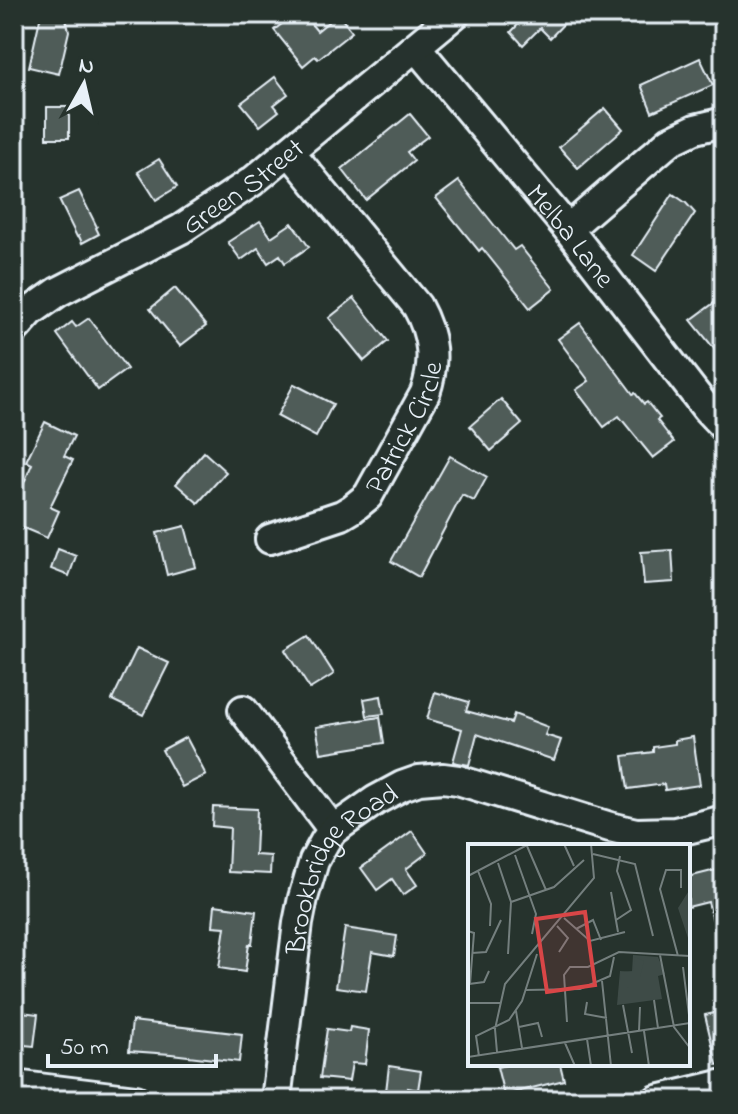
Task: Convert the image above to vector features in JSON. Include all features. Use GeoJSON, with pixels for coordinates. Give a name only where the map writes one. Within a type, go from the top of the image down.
{"type":"FeatureCollection","features":[{"type":"Feature","properties":{"kind":"street","name":"Green Street"},"geometry":{"type":"LineString","coordinates":[[14,330],[48,298],[191,223],[253,181],[455,14]]}},
{"type":"Feature","properties":{"kind":"street","name":"Melba Lane"},"geometry":{"type":"LineString","coordinates":[[416,47],[568,229],[724,427]]}},
{"type":"Feature","properties":{"kind":"street"},"geometry":{"type":"LineString","coordinates":[[568,229],[670,141],[695,129],[724,122]]}},
{"type":"Feature","properties":{"kind":"street","name":"Patrick Circle"},"geometry":{"type":"LineString","coordinates":[[270,539],[342,515],[368,496],[425,393],[430,381],[432,355],[428,329],[417,306],[290,152]]}},
{"type":"Feature","properties":{"kind":"street"},"geometry":{"type":"LineString","coordinates":[[243,710],[333,830]]}},
{"type":"Feature","properties":{"kind":"street","name":"Brookbridge Road"},"geometry":{"type":"LineString","coordinates":[[276,1100],[303,898],[314,861],[333,830],[376,800],[402,786],[431,778],[475,784],[636,833],[675,832],[724,820]]}},
{"type":"Feature","properties":{"kind":"street"},"geometry":{"type":"LineString","coordinates":[[657,1100],[724,1084]]}},
{"type":"Feature","properties":{"kind":"street"},"geometry":{"type":"LineString","coordinates":[[14,1085],[136,1100]]}},
{"type":"Feature","properties":{"kind":"building"},"geometry":{"type":"Polygon","coordinates":[[[41,14],[65,14],[69,31],[59,74],[29,67],[41,14]]]}},
{"type":"Feature","properties":{"kind":"building"},"geometry":{"type":"Polygon","coordinates":[[[295,14],[303,14],[317,31],[338,14],[352,32],[318,59],[315,56],[303,66],[274,30],[295,14]]]}},
{"type":"Feature","properties":{"kind":"building"},"geometry":{"type":"Polygon","coordinates":[[[525,14],[573,14],[550,38],[540,28],[523,45],[511,32],[525,14]]]}},
{"type":"Feature","properties":{"kind":"building"},"geometry":{"type":"Polygon","coordinates":[[[700,58],[713,85],[652,112],[641,85],[700,58]]]}},
{"type":"Feature","properties":{"kind":"building"},"geometry":{"type":"Polygon","coordinates":[[[275,77],[288,94],[274,105],[279,111],[260,126],[241,103],[275,77]]]}},
{"type":"Feature","properties":{"kind":"building"},"geometry":{"type":"Polygon","coordinates":[[[47,107],[69,107],[69,138],[47,138],[47,107]]]}},
{"type":"Feature","properties":{"kind":"building"},"geometry":{"type":"Polygon","coordinates":[[[605,108],[623,129],[578,168],[559,147],[605,108]]]}},
{"type":"Feature","properties":{"kind":"building"},"geometry":{"type":"Polygon","coordinates":[[[410,114],[428,136],[407,152],[414,161],[366,200],[342,169],[410,114]]]}},
{"type":"Feature","properties":{"kind":"building"},"geometry":{"type":"Polygon","coordinates":[[[159,159],[177,187],[156,200],[138,172],[159,159]]]}},
{"type":"Feature","properties":{"kind":"building"},"geometry":{"type":"Polygon","coordinates":[[[459,181],[514,250],[520,246],[554,289],[530,308],[482,248],[479,251],[436,198],[459,181]]]}},
{"type":"Feature","properties":{"kind":"building"},"geometry":{"type":"Polygon","coordinates":[[[79,191],[99,234],[82,243],[59,200],[79,191]]]}},
{"type":"Feature","properties":{"kind":"building"},"geometry":{"type":"Polygon","coordinates":[[[673,194],[695,213],[656,271],[633,255],[673,194]]]}},
{"type":"Feature","properties":{"kind":"building"},"geometry":{"type":"Polygon","coordinates":[[[260,221],[271,237],[292,223],[309,247],[285,263],[280,255],[268,263],[258,248],[241,260],[228,242],[260,221]]]}},
{"type":"Feature","properties":{"kind":"building"},"geometry":{"type":"Polygon","coordinates":[[[175,288],[206,326],[180,346],[150,309],[175,288]]]}},
{"type":"Feature","properties":{"kind":"building"},"geometry":{"type":"Polygon","coordinates":[[[354,298],[388,341],[364,361],[329,318],[354,298]]]}},
{"type":"Feature","properties":{"kind":"building"},"geometry":{"type":"Polygon","coordinates":[[[714,303],[724,316],[724,361],[691,320],[714,303]]]}},
{"type":"Feature","properties":{"kind":"building"},"geometry":{"type":"Polygon","coordinates":[[[89,318],[127,369],[98,390],[57,334],[72,322],[76,327],[89,318]]]}},
{"type":"Feature","properties":{"kind":"building"},"geometry":{"type":"Polygon","coordinates":[[[580,323],[633,394],[644,404],[647,402],[660,418],[657,420],[674,442],[653,458],[619,416],[604,427],[576,390],[589,381],[558,339],[580,323]]]}},
{"type":"Feature","properties":{"kind":"building"},"geometry":{"type":"Polygon","coordinates":[[[294,384],[333,404],[316,437],[277,416],[294,384]]]}},
{"type":"Feature","properties":{"kind":"building"},"geometry":{"type":"Polygon","coordinates":[[[501,399],[522,424],[491,451],[470,426],[501,399]]]}},
{"type":"Feature","properties":{"kind":"building"},"geometry":{"type":"Polygon","coordinates":[[[45,422],[74,436],[64,456],[73,460],[50,507],[59,511],[47,538],[14,524],[14,495],[18,497],[32,464],[26,461],[45,422]]]}},
{"type":"Feature","properties":{"kind":"building"},"geometry":{"type":"Polygon","coordinates":[[[204,452],[226,472],[198,503],[176,484],[204,452]]]}},
{"type":"Feature","properties":{"kind":"building"},"geometry":{"type":"Polygon","coordinates":[[[450,456],[487,477],[474,501],[462,495],[419,577],[391,561],[450,456]]]}},
{"type":"Feature","properties":{"kind":"building"},"geometry":{"type":"Polygon","coordinates":[[[185,526],[196,567],[167,575],[157,533],[185,526]]]}},
{"type":"Feature","properties":{"kind":"building"},"geometry":{"type":"Polygon","coordinates":[[[58,549],[76,556],[69,576],[51,569],[58,549]]]}},
{"type":"Feature","properties":{"kind":"building"},"geometry":{"type":"Polygon","coordinates":[[[672,550],[674,582],[644,584],[641,552],[672,550]]]}},
{"type":"Feature","properties":{"kind":"building"},"geometry":{"type":"Polygon","coordinates":[[[309,635],[334,674],[310,689],[285,650],[309,635]]]}},
{"type":"Feature","properties":{"kind":"building"},"geometry":{"type":"Polygon","coordinates":[[[137,648],[169,663],[143,715],[112,700],[137,648]]]}},
{"type":"Feature","properties":{"kind":"building"},"geometry":{"type":"Polygon","coordinates":[[[435,692],[469,702],[466,711],[511,723],[514,714],[548,727],[545,735],[561,740],[554,760],[477,734],[469,765],[453,762],[462,729],[427,719],[435,692]]]}},
{"type":"Feature","properties":{"kind":"building"},"geometry":{"type":"Polygon","coordinates":[[[381,696],[384,714],[367,716],[364,699],[381,696]]]}},
{"type":"Feature","properties":{"kind":"building"},"geometry":{"type":"Polygon","coordinates":[[[380,717],[384,743],[321,753],[316,727],[380,717]]]}},
{"type":"Feature","properties":{"kind":"building"},"geometry":{"type":"Polygon","coordinates":[[[186,737],[206,775],[182,787],[162,750],[186,737]]]}},
{"type":"Feature","properties":{"kind":"building"},"geometry":{"type":"Polygon","coordinates":[[[693,737],[700,785],[665,790],[664,784],[628,789],[623,756],[653,752],[653,747],[675,744],[675,740],[693,737]]]}},
{"type":"Feature","properties":{"kind":"building"},"geometry":{"type":"Polygon","coordinates":[[[213,807],[257,809],[255,855],[271,856],[270,874],[228,872],[230,828],[212,826],[213,807]]]}},
{"type":"Feature","properties":{"kind":"building"},"geometry":{"type":"Polygon","coordinates":[[[412,831],[427,853],[406,869],[417,885],[403,895],[392,879],[377,890],[361,868],[412,831]]]}},
{"type":"Feature","properties":{"kind":"building"},"geometry":{"type":"Polygon","coordinates":[[[720,869],[724,885],[724,938],[718,939],[708,902],[690,906],[690,876],[720,869]]]}},
{"type":"Feature","properties":{"kind":"building"},"geometry":{"type":"Polygon","coordinates":[[[215,905],[256,911],[245,972],[219,968],[225,927],[213,926],[215,905]]]}},
{"type":"Feature","properties":{"kind":"building"},"geometry":{"type":"Polygon","coordinates":[[[345,928],[397,936],[394,956],[372,952],[366,991],[336,987],[345,928]]]}},
{"type":"Feature","properties":{"kind":"building"},"geometry":{"type":"Polygon","coordinates":[[[14,1011],[38,1014],[34,1046],[14,1044],[14,1011]]]}},
{"type":"Feature","properties":{"kind":"building"},"geometry":{"type":"Polygon","coordinates":[[[724,1011],[724,1064],[717,1065],[705,1015],[724,1011]]]}},
{"type":"Feature","properties":{"kind":"building"},"geometry":{"type":"Polygon","coordinates":[[[132,1021],[242,1034],[239,1062],[129,1051],[132,1021]]]}},
{"type":"Feature","properties":{"kind":"building"},"geometry":{"type":"Polygon","coordinates":[[[350,1027],[369,1030],[365,1064],[352,1063],[349,1081],[320,1078],[327,1029],[349,1032],[350,1027]]]}},
{"type":"Feature","properties":{"kind":"building"},"geometry":{"type":"Polygon","coordinates":[[[389,1066],[421,1071],[418,1090],[408,1088],[406,1100],[385,1100],[389,1066]]]}},
{"type":"Feature","properties":{"kind":"building"},"geometry":{"type":"Polygon","coordinates":[[[560,1066],[564,1080],[504,1095],[497,1067],[560,1066]]]}}]}
